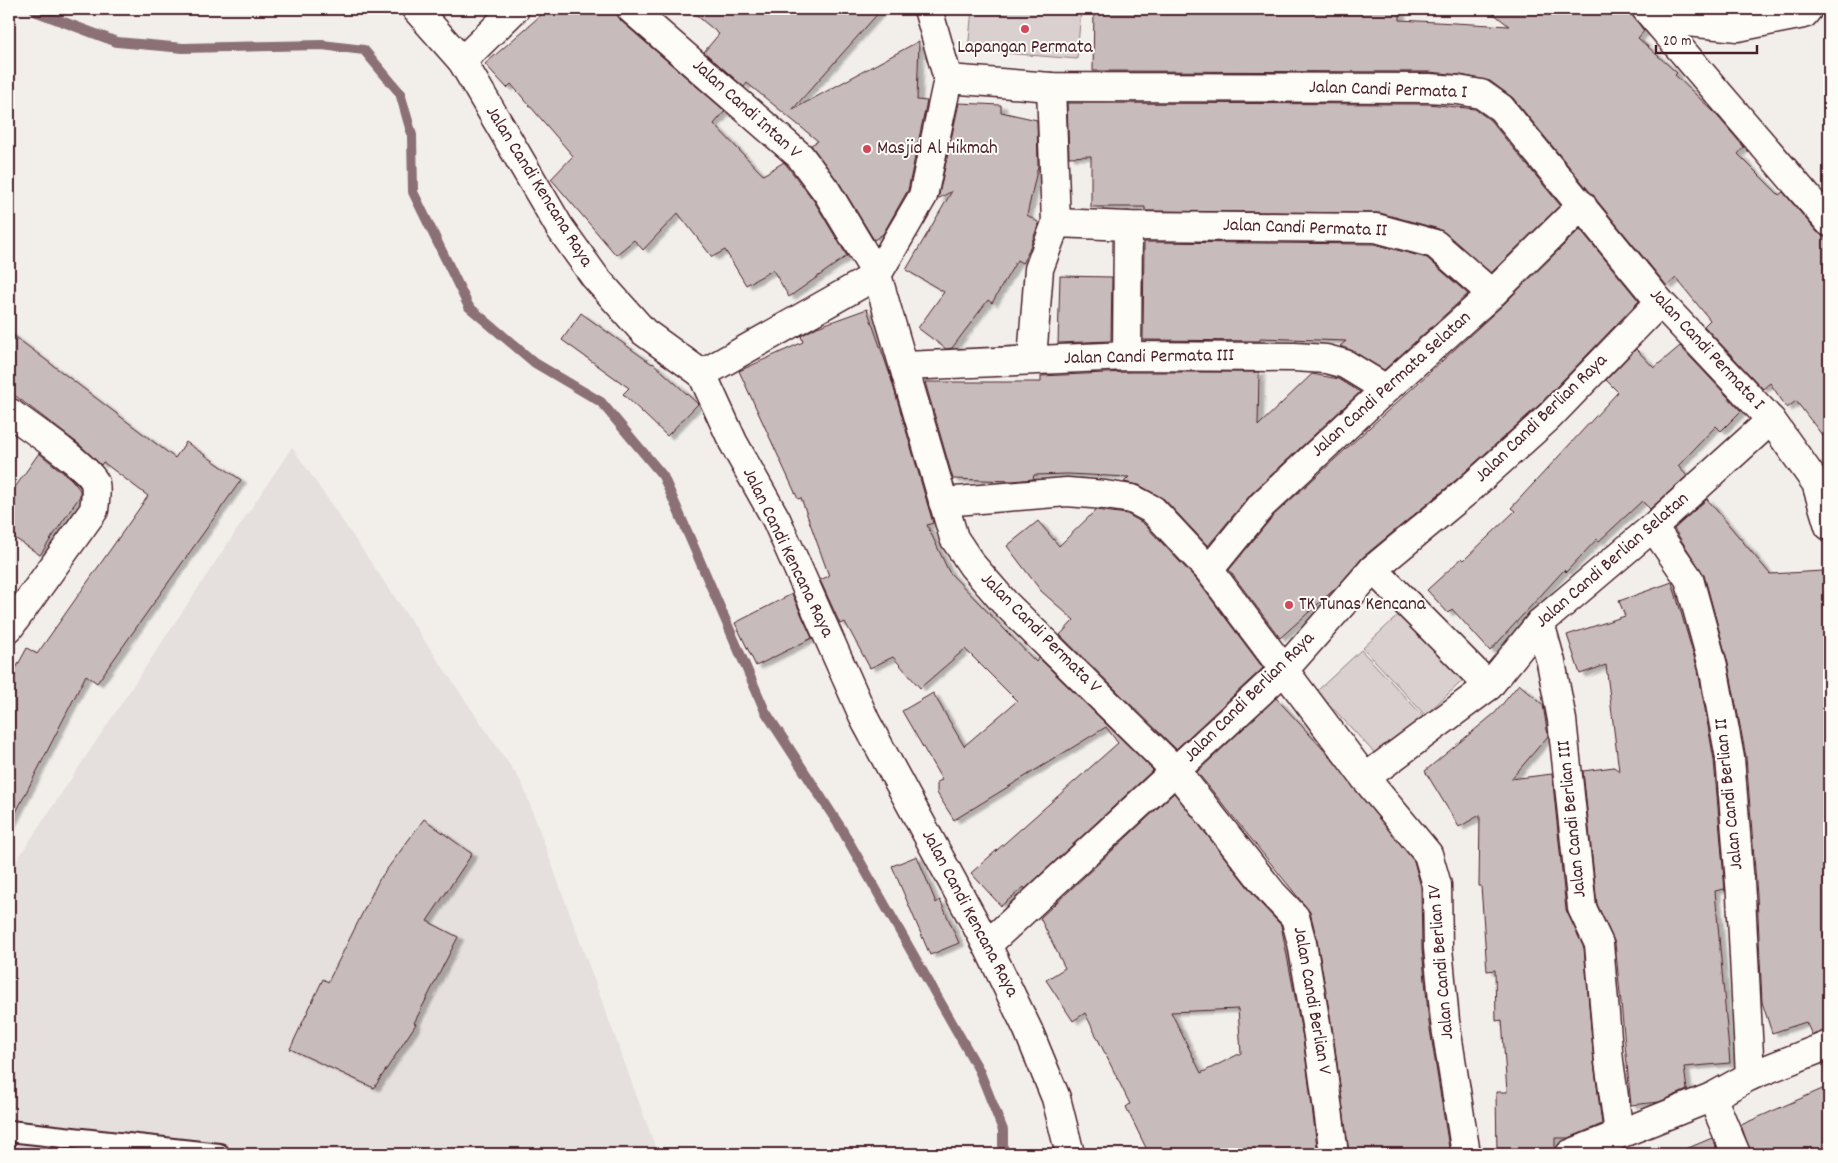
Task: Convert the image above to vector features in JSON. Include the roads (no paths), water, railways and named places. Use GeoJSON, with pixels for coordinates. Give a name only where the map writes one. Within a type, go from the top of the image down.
{"type":"FeatureCollection","features":[{"type":"Feature","properties":{"kind":"street","name":"Jalan Candi Kencana Raya"},"geometry":{"type":"LineString","coordinates":[[416,9],[462,61],[560,228],[595,277],[644,332],[702,374],[733,442],[776,519],[866,722],[988,945],[1028,1030],[1056,1098],[1070,1154]]}},
{"type":"Feature","properties":{"kind":"street"},"geometry":{"type":"LineString","coordinates":[[462,61],[516,9]]}},
{"type":"Feature","properties":{"kind":"street","name":"Jalan Candi Intan V"},"geometry":{"type":"LineString","coordinates":[[631,9],[800,156],[827,192],[877,275]]}},
{"type":"Feature","properties":{"kind":"street"},"geometry":{"type":"LineString","coordinates":[[702,374],[877,275],[923,196],[948,79],[928,9]]}},
{"type":"Feature","properties":{"kind":"street"},"geometry":{"type":"LineString","coordinates":[[1651,14],[1738,27],[1804,14],[1808,9]]}},
{"type":"Feature","properties":{"kind":"street"},"geometry":{"type":"LineString","coordinates":[[1824,9],[1829,14]]}},
{"type":"Feature","properties":{"kind":"street"},"geometry":{"type":"LineString","coordinates":[[1651,14],[1829,222]]}},
{"type":"Feature","properties":{"kind":"street","name":"Jalan Candi Permata I"},"geometry":{"type":"LineString","coordinates":[[948,79],[1051,87],[1429,88],[1481,94],[1501,108],[1660,302],[1770,420],[1816,483],[1829,526]]}},
{"type":"Feature","properties":{"kind":"street"},"geometry":{"type":"LineString","coordinates":[[1032,359],[1039,269],[1056,223],[1051,87]]}},
{"type":"Feature","properties":{"kind":"street","name":"Jalan Candi Permata Selatan"},"geometry":{"type":"LineString","coordinates":[[1209,570],[1262,505],[1386,389],[1492,294],[1582,205]]}},
{"type":"Feature","properties":{"kind":"street","name":"Jalan Candi Permata II"},"geometry":{"type":"LineString","coordinates":[[1056,223],[1128,226],[1376,228],[1435,244],[1492,294]]}},
{"type":"Feature","properties":{"kind":"street"},"geometry":{"type":"LineString","coordinates":[[1127,356],[1128,226]]}},
{"type":"Feature","properties":{"kind":"street","name":"Jalan Candi Permata V"},"geometry":{"type":"LineString","coordinates":[[877,275],[954,538],[972,565],[1004,602],[1176,771]]}},
{"type":"Feature","properties":{"kind":"street","name":"Jalan Candi Berlian Raya"},"geometry":{"type":"LineString","coordinates":[[988,945],[1284,670],[1373,569],[1466,492],[1549,417],[1660,302]]}},
{"type":"Feature","properties":{"kind":"street","name":"Jalan Candi Permata III"},"geometry":{"type":"LineString","coordinates":[[904,366],[1127,356],[1294,357],[1326,359],[1344,364],[1386,389]]}},
{"type":"Feature","properties":{"kind":"street"},"geometry":{"type":"LineString","coordinates":[[9,628],[94,510],[96,495],[94,481],[82,467],[11,418]]}},
{"type":"Feature","properties":{"kind":"street","name":"Jalan Candi Berlian Selatan"},"geometry":{"type":"LineString","coordinates":[[1365,778],[1489,686],[1540,622],[1653,527],[1770,420]]}},
{"type":"Feature","properties":{"kind":"street","name":"Jalan Candi Berlian IV"},"geometry":{"type":"LineString","coordinates":[[943,502],[1066,492],[1132,499],[1153,510],[1209,570],[1365,778],[1428,854],[1437,885],[1438,948],[1444,1012],[1466,1154]]}},
{"type":"Feature","properties":{"kind":"street","name":"Jalan Candi Berlian II"},"geometry":{"type":"LineString","coordinates":[[1653,527],[1689,579],[1713,666],[1730,758],[1741,896],[1750,1076]]}},
{"type":"Feature","properties":{"kind":"street"},"geometry":{"type":"LineString","coordinates":[[1373,569],[1489,686]]}},
{"type":"Feature","properties":{"kind":"street","name":"Jalan Candi Berlian III"},"geometry":{"type":"LineString","coordinates":[[1540,622],[1551,662],[1562,720],[1582,908],[1599,944],[1608,1061],[1619,1133]]}},
{"type":"Feature","properties":{"kind":"street","name":"Jalan Candi Berlian V"},"geometry":{"type":"LineString","coordinates":[[1176,771],[1273,894],[1295,916],[1302,943],[1318,1036],[1334,1154]]}},
{"type":"Feature","properties":{"kind":"street"},"geometry":{"type":"LineString","coordinates":[[1570,1154],[1712,1097],[1750,1076],[1829,1045]]}},
{"type":"Feature","properties":{"kind":"street"},"geometry":{"type":"LineString","coordinates":[[1712,1097],[1736,1154]]}},
{"type":"Feature","properties":{"kind":"lane"},"geometry":{"type":"LineString","coordinates":[[9,1131],[219,1154]]}},
{"type":"Feature","properties":{"kind":"waterway"},"geometry":{"type":"LineString","coordinates":[[34,9],[37,12],[117,42],[183,48],[322,45],[364,50],[400,93],[412,135],[413,192],[469,307],[535,363],[601,402],[663,476],[765,711],[841,828],[979,1070],[1003,1130],[1003,1154]]}},
{"type":"Feature","properties":{"kind":"place","name":"Lapangan Permata"},"geometry":{"type":"Point","coordinates":[1025,29]}},
{"type":"Feature","properties":{"kind":"place","name":"Masjid Al Hikmah"},"geometry":{"type":"Point","coordinates":[867,149]}},
{"type":"Feature","properties":{"kind":"place","name":"TK Tunas Kencana"},"geometry":{"type":"Point","coordinates":[1289,605]}}]}
